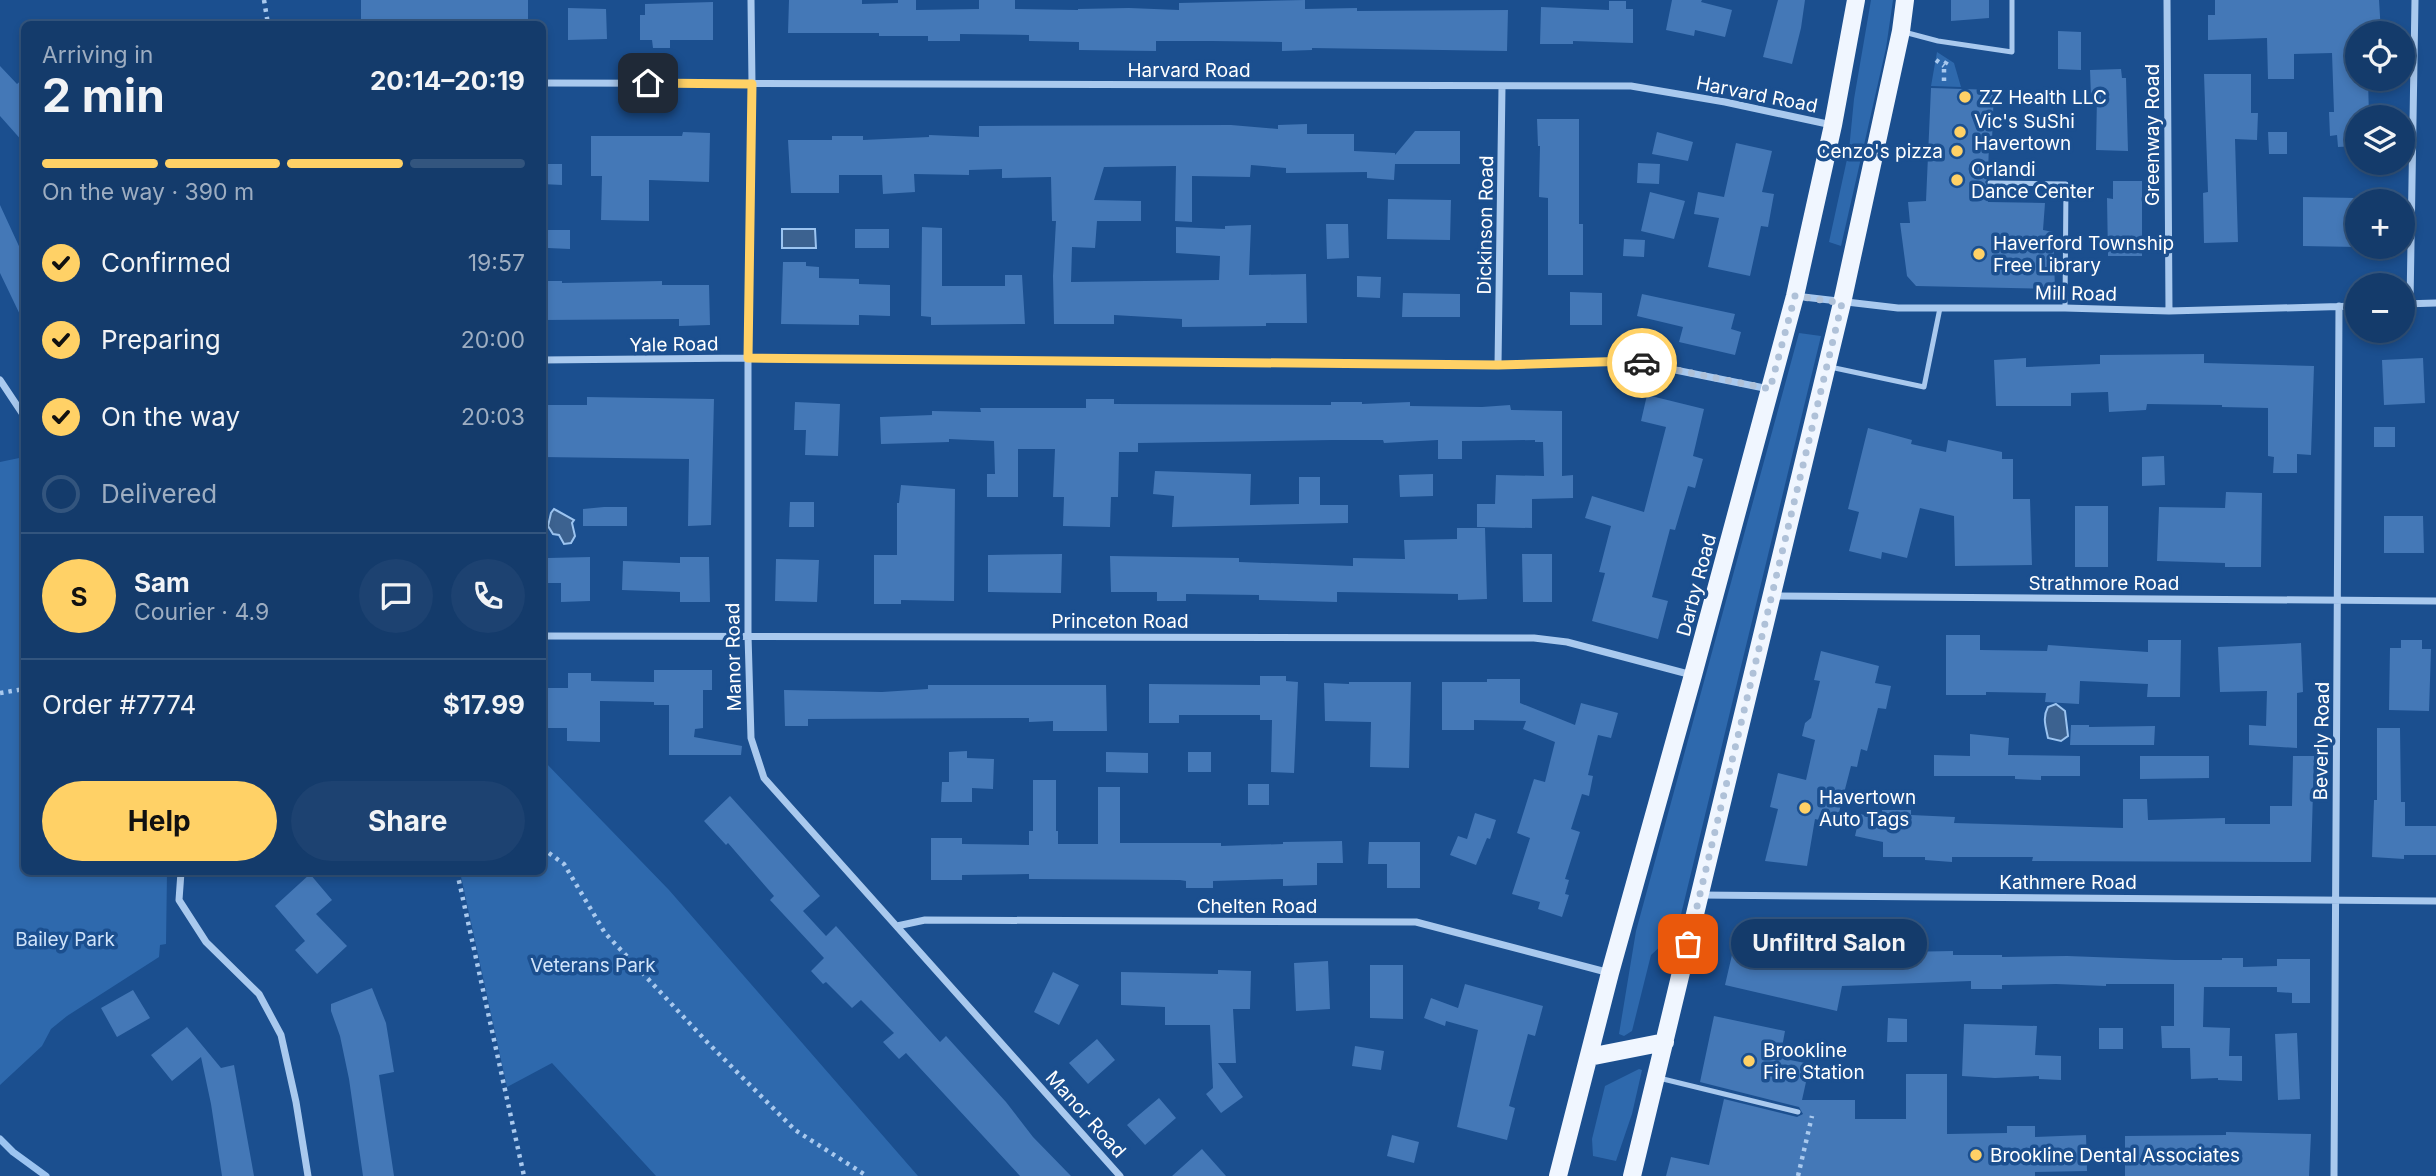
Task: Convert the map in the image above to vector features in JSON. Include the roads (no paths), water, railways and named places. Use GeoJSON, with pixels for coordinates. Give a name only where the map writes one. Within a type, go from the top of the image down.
{"type":"FeatureCollection","features":[{"type":"Feature","properties":{"kind":"main road","name":"Darby Road"},"geometry":{"type":"LineString","coordinates":[[1558,1176],[1610,973],[1795,296],[1833,125],[1856,0]]}},
{"type":"Feature","properties":{"kind":"main road"},"geometry":{"type":"LineString","coordinates":[[1632,1176],[1842,303],[1901,31],[1905,0]]}},
{"type":"Feature","properties":{"kind":"main road"},"geometry":{"type":"LineString","coordinates":[[1589,1057],[1665,1042]]}},
{"type":"Feature","properties":{"kind":"street","name":"Manor Road"},"geometry":{"type":"LineString","coordinates":[[751,0],[748,358],[748,635],[751,738],[764,778],[1120,1176]]}},
{"type":"Feature","properties":{"kind":"street","name":"Greenway Road"},"geometry":{"type":"LineString","coordinates":[[2167,0],[2169,311]]}},
{"type":"Feature","properties":{"kind":"street"},"geometry":{"type":"LineString","coordinates":[[2408,273],[2415,0]]}},
{"type":"Feature","properties":{"kind":"street","name":"Harvard Road"},"geometry":{"type":"LineString","coordinates":[[546,83],[1631,86],[1726,102],[1833,125]]}},
{"type":"Feature","properties":{"kind":"street","name":"Dickinson Road"},"geometry":{"type":"LineString","coordinates":[[1498,365],[1502,87]]}},
{"type":"Feature","properties":{"kind":"street","name":"Mill Road"},"geometry":{"type":"LineString","coordinates":[[1795,296],[1898,308],[2169,311],[2345,306]]}},
{"type":"Feature","properties":{"kind":"street"},"geometry":{"type":"LineString","coordinates":[[2415,304],[2436,303]]}},
{"type":"Feature","properties":{"kind":"street","name":"Beverly Road"},"geometry":{"type":"LineString","coordinates":[[2334,1176],[2339,306]]}},
{"type":"Feature","properties":{"kind":"street","name":"Yale Road"},"geometry":{"type":"LineString","coordinates":[[546,360],[748,358],[1498,365],[1631,361],[1770,389]]}},
{"type":"Feature","properties":{"kind":"street"},"geometry":{"type":"LineString","coordinates":[[0,380],[21,412]]}},
{"type":"Feature","properties":{"kind":"street","name":"Strathmore Road"},"geometry":{"type":"LineString","coordinates":[[1771,596],[2436,601]]}},
{"type":"Feature","properties":{"kind":"street","name":"Princeton Road"},"geometry":{"type":"LineString","coordinates":[[546,636],[1534,638],[1567,642],[1693,675]]}},
{"type":"Feature","properties":{"kind":"street"},"geometry":{"type":"LineString","coordinates":[[181,875],[179,900],[206,942],[259,994],[281,1035],[296,1102],[308,1176]]}},
{"type":"Feature","properties":{"kind":"street","name":"Kathmere Road"},"geometry":{"type":"LineString","coordinates":[[1699,895],[2436,901]]}},
{"type":"Feature","properties":{"kind":"street","name":"Chelten Road"},"geometry":{"type":"LineString","coordinates":[[897,926],[925,920],[1416,922],[1610,973]]}},
{"type":"Feature","properties":{"kind":"lane"},"geometry":{"type":"LineString","coordinates":[[1901,31],[1938,41],[2012,52],[2012,0]]}},
{"type":"Feature","properties":{"kind":"lane"},"geometry":{"type":"LineString","coordinates":[[1990,183],[2066,184],[2065,308]]}},
{"type":"Feature","properties":{"kind":"lane"},"geometry":{"type":"LineString","coordinates":[[1827,366],[1924,387],[1940,308]]}},
{"type":"Feature","properties":{"kind":"lane"},"geometry":{"type":"LineString","coordinates":[[1656,1078],[1798,1112]]}},
{"type":"Feature","properties":{"kind":"waterway"},"geometry":{"type":"LineString","coordinates":[[0,1139],[46,1176]]}},
{"type":"Feature","properties":{"kind":"place","name":"ZZ Health LLC"},"geometry":{"type":"Point","coordinates":[1965,97]}},
{"type":"Feature","properties":{"kind":"place","name":"Vic's SuShi Havertown"},"geometry":{"type":"Point","coordinates":[1960,132]}},
{"type":"Feature","properties":{"kind":"place","name":"Cenzo's pizza"},"geometry":{"type":"Point","coordinates":[1957,151]}},
{"type":"Feature","properties":{"kind":"place","name":"Orlandi Dance Center"},"geometry":{"type":"Point","coordinates":[1957,180]}},
{"type":"Feature","properties":{"kind":"place","name":"Haverford Township Free Library"},"geometry":{"type":"Point","coordinates":[1979,254]}},
{"type":"Feature","properties":{"kind":"place","name":"Havertown Auto Tags"},"geometry":{"type":"Point","coordinates":[1805,808]}},
{"type":"Feature","properties":{"kind":"place","name":"Unfiltrd Salon"},"geometry":{"type":"Point","coordinates":[1688,944]}},
{"type":"Feature","properties":{"kind":"place","name":"Brookline Fire Station"},"geometry":{"type":"Point","coordinates":[1749,1061]}},
{"type":"Feature","properties":{"kind":"place","name":"Brookline Dental Associates"},"geometry":{"type":"Point","coordinates":[1976,1155]}},
{"type":"Feature","properties":{"kind":"park label","name":"Bailey Park"},"geometry":{"type":"Point","coordinates":[65,939]}},
{"type":"Feature","properties":{"kind":"park label","name":"Veterans Park"},"geometry":{"type":"Point","coordinates":[593,965]}}]}
